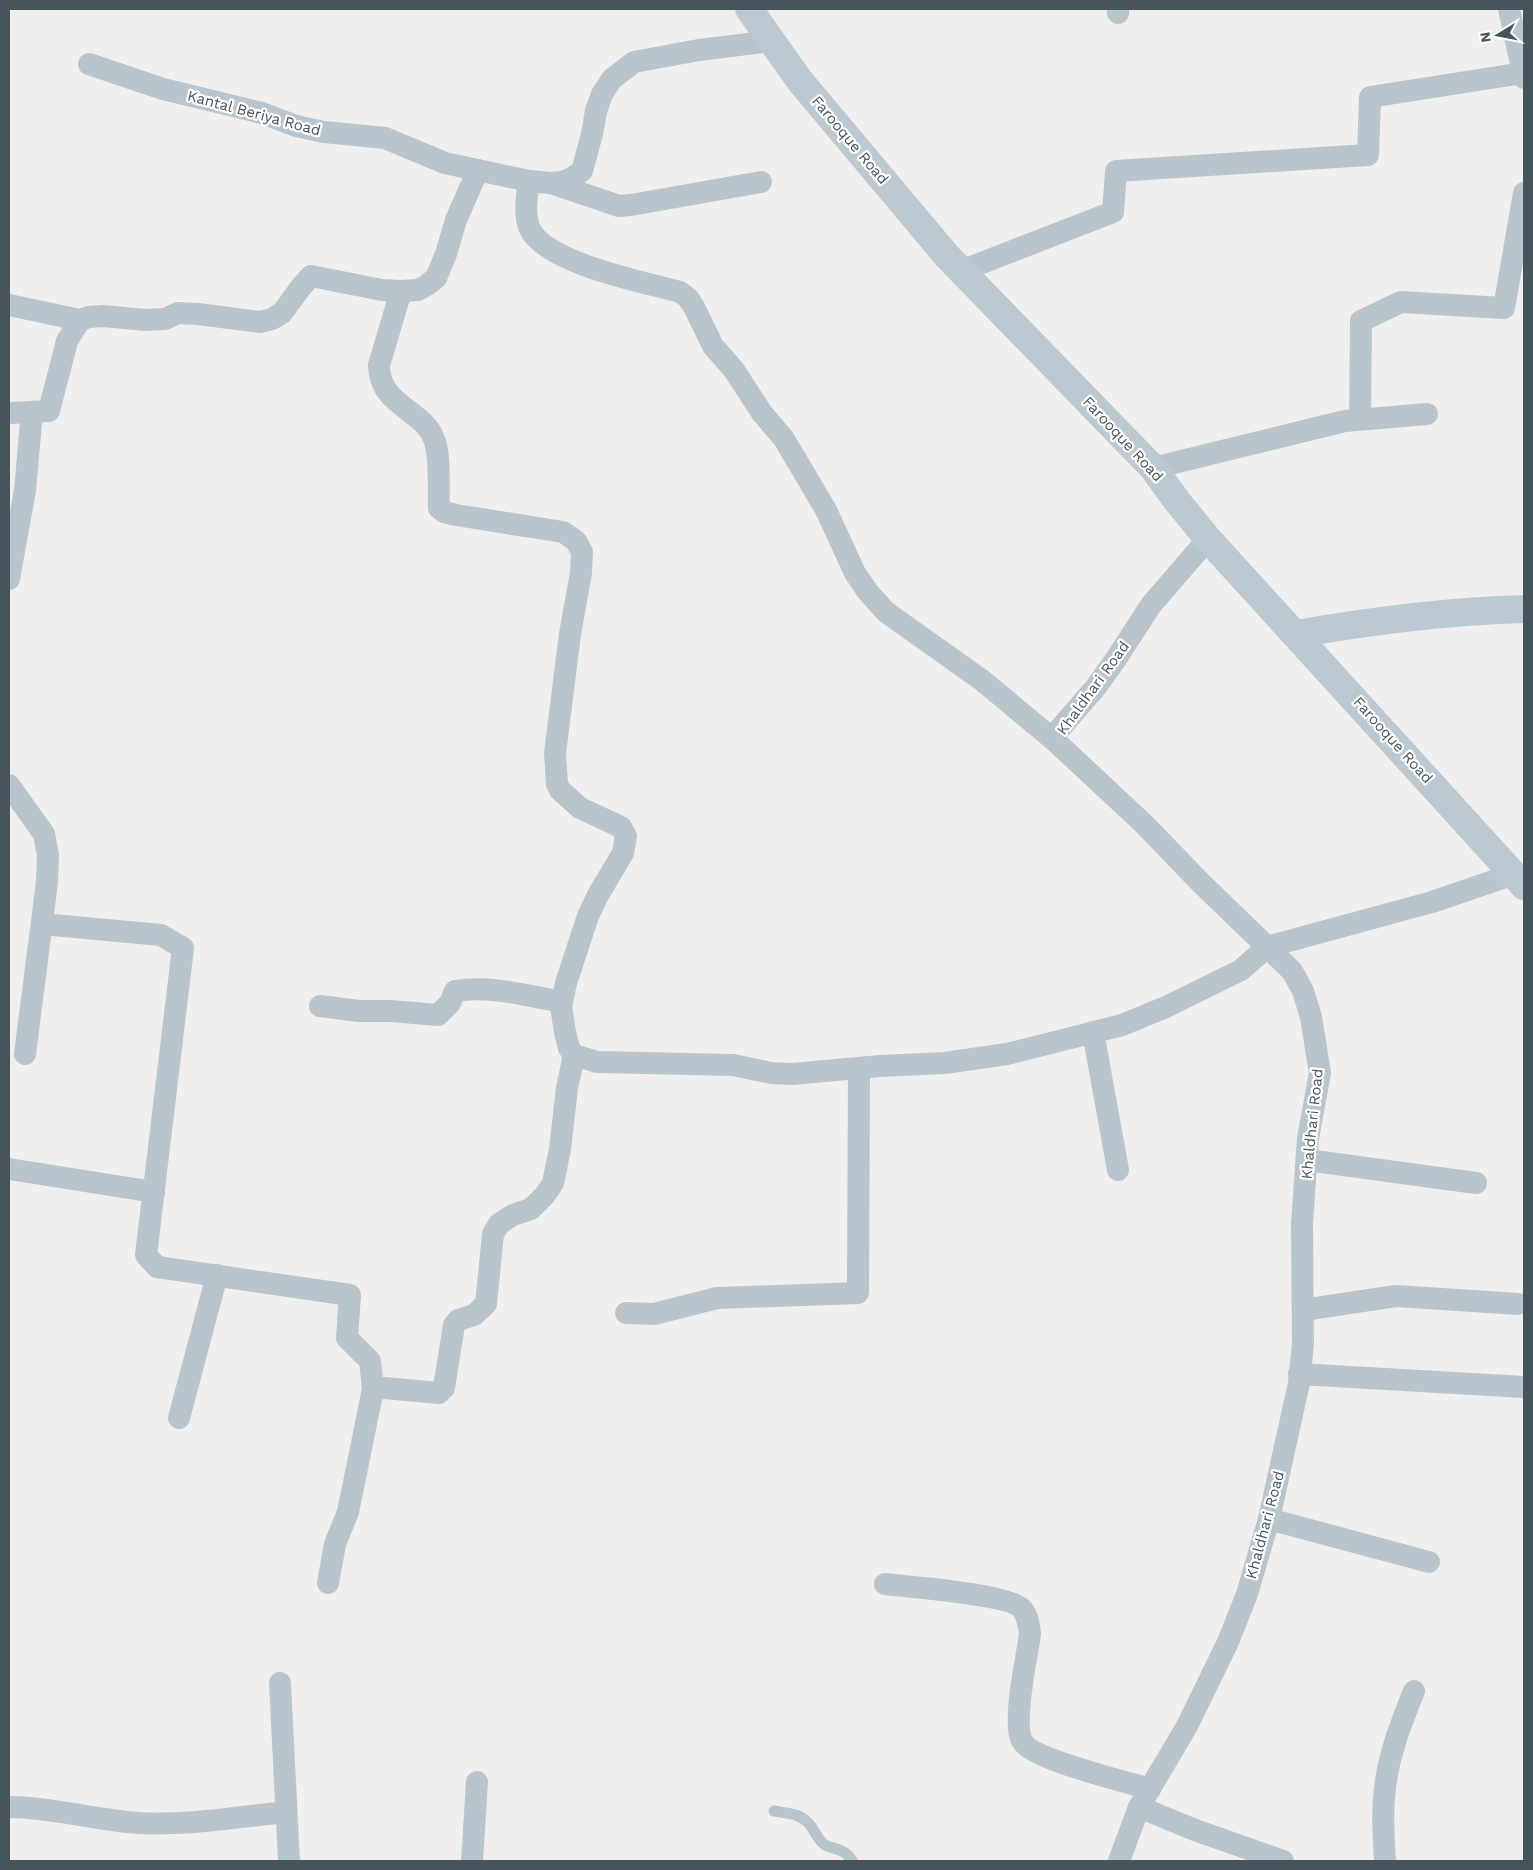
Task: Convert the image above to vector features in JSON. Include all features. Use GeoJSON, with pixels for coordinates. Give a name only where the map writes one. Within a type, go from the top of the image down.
{"type":"FeatureCollection","features":[{"type":"Feature","properties":{"kind":"main road","name":"Farooque Road"},"geometry":{"type":"LineString","coordinates":[[749,9],[800,81],[961,271],[1153,468],[1208,539],[1519,880]]}},
{"type":"Feature","properties":{"kind":"main road"},"geometry":{"type":"LineString","coordinates":[[1296,634],[1369,622],[1524,609]]}},
{"type":"Feature","properties":{"kind":"street"},"geometry":{"type":"LineString","coordinates":[[961,271],[1113,212],[1116,171],[1368,154],[1370,97],[1524,75],[1509,9]]}},
{"type":"Feature","properties":{"kind":"street","name":"Kantal Beriya Road"},"geometry":{"type":"LineString","coordinates":[[89,64],[163,89],[262,113],[296,126],[324,132],[385,138],[445,163],[528,181],[551,183],[562,182],[582,171],[596,111],[602,94],[612,79],[634,62],[662,56],[772,41]]}},
{"type":"Feature","properties":{"kind":"street"},"geometry":{"type":"LineString","coordinates":[[9,305],[80,320],[103,316],[145,320],[166,319],[178,313],[260,322],[272,319],[282,313],[311,276],[350,282],[382,290],[418,290],[436,278],[446,254],[456,220],[478,170]]}},
{"type":"Feature","properties":{"kind":"street"},"geometry":{"type":"LineString","coordinates":[[528,181],[527,206],[529,226],[538,240],[547,247],[610,275],[680,292],[688,298],[713,346],[734,370],[762,413],[784,439],[812,485],[840,539],[854,573],[868,592],[886,612],[982,681],[1055,741]]}},
{"type":"Feature","properties":{"kind":"street"},"geometry":{"type":"LineString","coordinates":[[551,183],[619,206],[761,182]]}},
{"type":"Feature","properties":{"kind":"street"},"geometry":{"type":"LineString","coordinates":[[1360,419],[1361,321],[1401,302],[1504,308],[1524,193]]}},
{"type":"Feature","properties":{"kind":"street"},"geometry":{"type":"LineString","coordinates":[[401,291],[379,365],[379,376],[383,386],[390,394],[425,425],[434,437],[437,449],[439,508],[444,512],[456,515],[563,532],[576,542],[582,552],[581,573],[570,634],[555,753],[557,784],[560,790],[580,808],[621,827],[626,836],[623,853],[598,895],[580,936],[566,983],[561,1006],[564,1032],[569,1048],[574,1055],[597,1062],[733,1065],[771,1073],[792,1074],[980,1059],[1122,1025],[1241,970],[1267,947],[1519,880]]}},
{"type":"Feature","properties":{"kind":"street"},"geometry":{"type":"LineString","coordinates":[[9,414],[49,411],[67,341],[80,320]]}},
{"type":"Feature","properties":{"kind":"street"},"geometry":{"type":"LineString","coordinates":[[9,575],[25,490],[32,412]]}},
{"type":"Feature","properties":{"kind":"street"},"geometry":{"type":"LineString","coordinates":[[1153,468],[1345,421],[1427,414]]}},
{"type":"Feature","properties":{"kind":"street","name":"Khaldhari Road"},"geometry":{"type":"LineString","coordinates":[[1119,1861],[1144,1798],[1187,1726],[1228,1642],[1258,1560],[1269,1519],[1299,1374],[1302,1344],[1302,1223],[1308,1138],[1320,1073],[1311,1017],[1303,991],[1292,971],[1201,883],[1144,824],[1055,741],[1057,732],[1096,687],[1151,605],[1208,539]]}},
{"type":"Feature","properties":{"kind":"street"},"geometry":{"type":"LineString","coordinates":[[9,785],[44,834],[48,855],[42,924],[25,1054]]}},
{"type":"Feature","properties":{"kind":"street"},"geometry":{"type":"LineString","coordinates":[[42,924],[161,935],[183,948],[146,1254],[157,1267],[350,1295],[347,1338],[370,1361],[374,1389],[348,1512],[335,1544],[328,1583]]}},
{"type":"Feature","properties":{"kind":"street"},"geometry":{"type":"LineString","coordinates":[[320,1006],[359,1011],[390,1011],[438,1015],[450,1004],[456,991],[468,989],[496,991],[562,1002]]}},
{"type":"Feature","properties":{"kind":"street"},"geometry":{"type":"LineString","coordinates":[[1094,1032],[1118,1170]]}},
{"type":"Feature","properties":{"kind":"street"},"geometry":{"type":"LineString","coordinates":[[374,1389],[384,1388],[438,1393],[444,1388],[454,1325],[458,1320],[474,1315],[486,1304],[493,1234],[499,1224],[514,1215],[530,1210],[545,1195],[553,1183],[560,1149],[567,1088],[574,1055]]}},
{"type":"Feature","properties":{"kind":"street"},"geometry":{"type":"LineString","coordinates":[[626,1313],[654,1314],[717,1298],[858,1293],[859,1068]]}},
{"type":"Feature","properties":{"kind":"street"},"geometry":{"type":"LineString","coordinates":[[1307,1160],[1476,1183]]}},
{"type":"Feature","properties":{"kind":"street"},"geometry":{"type":"LineString","coordinates":[[9,1169],[154,1192]]}},
{"type":"Feature","properties":{"kind":"street"},"geometry":{"type":"LineString","coordinates":[[179,1418],[217,1276]]}},
{"type":"Feature","properties":{"kind":"street"},"geometry":{"type":"LineString","coordinates":[[1303,1310],[1396,1296],[1518,1304]]}},
{"type":"Feature","properties":{"kind":"street"},"geometry":{"type":"LineString","coordinates":[[1299,1374],[1524,1387]]}},
{"type":"Feature","properties":{"kind":"street"},"geometry":{"type":"LineString","coordinates":[[1269,1519],[1429,1562]]}},
{"type":"Feature","properties":{"kind":"street"},"geometry":{"type":"LineString","coordinates":[[885,1584],[988,1597],[1009,1601],[1022,1608],[1028,1619],[1030,1634],[1018,1727],[1022,1742],[1031,1750],[1048,1758],[1144,1798],[1195,1830],[1283,1861]]}},
{"type":"Feature","properties":{"kind":"street"},"geometry":{"type":"LineString","coordinates":[[280,1683],[289,1861]]}},
{"type":"Feature","properties":{"kind":"street"},"geometry":{"type":"LineString","coordinates":[[1385,1861],[1384,1799],[1389,1765],[1393,1746],[1414,1691]]}},
{"type":"Feature","properties":{"kind":"street"},"geometry":{"type":"LineString","coordinates":[[472,1861],[477,1782]]}},
{"type":"Feature","properties":{"kind":"street"},"geometry":{"type":"LineString","coordinates":[[9,1807],[25,1807],[108,1820],[170,1824],[286,1812]]}},
{"type":"Feature","properties":{"kind":"lane"},"geometry":{"type":"LineString","coordinates":[[774,1811],[807,1820],[819,1840],[846,1853],[852,1861]]}}]}
